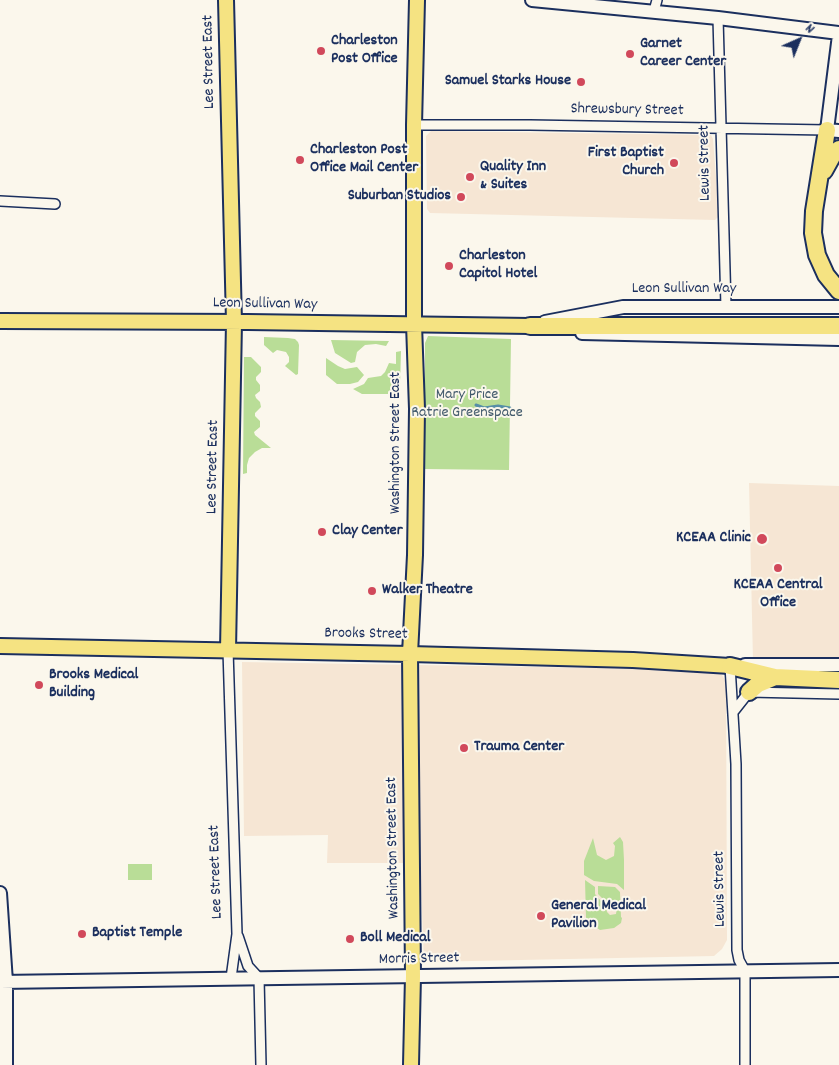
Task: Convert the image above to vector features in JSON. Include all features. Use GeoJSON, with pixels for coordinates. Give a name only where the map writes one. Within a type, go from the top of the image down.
{"type":"FeatureCollection","features":[{"type":"Feature","properties":{"kind":"highway"},"geometry":{"type":"LineString","coordinates":[[833,130],[819,185],[814,211],[813,233],[817,255],[826,275],[839,291]]}},
{"type":"Feature","properties":{"kind":"highway"},"geometry":{"type":"LineString","coordinates":[[819,185],[829,160],[839,149]]}},
{"type":"Feature","properties":{"kind":"highway"},"geometry":{"type":"LineString","coordinates":[[530,326],[839,326]]}},
{"type":"Feature","properties":{"kind":"highway"},"geometry":{"type":"LineString","coordinates":[[730,666],[775,677],[839,680]]}},
{"type":"Feature","properties":{"kind":"highway"},"geometry":{"type":"LineString","coordinates":[[749,692],[758,684],[775,677]]}},
{"type":"Feature","properties":{"kind":"main road","name":"Lee Street East"},"geometry":{"type":"LineString","coordinates":[[226,0],[234,322],[228,650]]}},
{"type":"Feature","properties":{"kind":"main road","name":"Washington Street East"},"geometry":{"type":"LineString","coordinates":[[411,1065],[413,976],[410,654],[415,555],[417,408],[414,324],[414,125],[417,0]]}},
{"type":"Feature","properties":{"kind":"main road","name":"Leon Sullivan Way"},"geometry":{"type":"LineString","coordinates":[[0,321],[530,326]]}},
{"type":"Feature","properties":{"kind":"main road","name":"Brooks Street"},"geometry":{"type":"LineString","coordinates":[[0,646],[633,660],[730,666]]}},
{"type":"Feature","properties":{"kind":"street"},"geometry":{"type":"LineString","coordinates":[[532,0],[655,6],[718,18],[839,34],[833,130]]}},
{"type":"Feature","properties":{"kind":"street","name":"Lewis Street"},"geometry":{"type":"LineString","coordinates":[[718,18],[726,307]]}},
{"type":"Feature","properties":{"kind":"street","name":"Shrewsbury Street"},"geometry":{"type":"LineString","coordinates":[[414,125],[833,130]]}},
{"type":"Feature","properties":{"kind":"street"},"geometry":{"type":"LineString","coordinates":[[0,201],[55,204]]}},
{"type":"Feature","properties":{"kind":"street","name":"Leon Sullivan Way"},"geometry":{"type":"LineString","coordinates":[[530,326],[560,318],[623,307],[839,307]]}},
{"type":"Feature","properties":{"kind":"street","name":"Leon Sullivan Way"},"geometry":{"type":"LineString","coordinates":[[530,326],[591,334],[839,339]]}},
{"type":"Feature","properties":{"kind":"street","name":"Lee Street East"},"geometry":{"type":"LineString","coordinates":[[228,650],[237,934],[231,978]]}},
{"type":"Feature","properties":{"kind":"street"},"geometry":{"type":"LineString","coordinates":[[730,666],[839,665]]}},
{"type":"Feature","properties":{"kind":"street","name":"Lewis Street"},"geometry":{"type":"LineString","coordinates":[[730,666],[736,764],[737,950],[738,960],[745,971],[745,1065]]}},
{"type":"Feature","properties":{"kind":"street"},"geometry":{"type":"LineString","coordinates":[[734,711],[749,692],[839,694]]}},
{"type":"Feature","properties":{"kind":"street"},"geometry":{"type":"LineString","coordinates":[[0,893],[6,1065]]}},
{"type":"Feature","properties":{"kind":"street","name":"Lee Street East"},"geometry":{"type":"LineString","coordinates":[[237,934],[248,966],[259,978]]}},
{"type":"Feature","properties":{"kind":"street","name":"Morris Street"},"geometry":{"type":"LineString","coordinates":[[3,982],[839,970]]}},
{"type":"Feature","properties":{"kind":"street"},"geometry":{"type":"LineString","coordinates":[[259,978],[261,1065]]}},
{"type":"Feature","properties":{"kind":"shaded area"},"geometry":{"type":"Polygon","coordinates":[[[431,131],[711,135],[713,139],[719,216],[715,220],[430,213],[427,209],[426,136],[431,131]]]}},
{"type":"Feature","properties":{"kind":"shaded area"},"geometry":{"type":"Polygon","coordinates":[[[749,483],[839,486],[839,661],[753,661],[749,483]]]}},
{"type":"Feature","properties":{"kind":"shaded area"},"geometry":{"type":"Polygon","coordinates":[[[242,662],[713,670],[722,675],[726,682],[727,940],[722,949],[714,956],[424,962],[420,863],[327,863],[328,835],[244,836],[242,662]]]}},
{"type":"Feature","properties":{"kind":"green space","name":"Mary Price Ratrie Greenspace"},"geometry":{"type":"Polygon","coordinates":[[[428,336],[511,339],[509,470],[425,469],[425,343],[428,336]]]}},
{"type":"Feature","properties":{"kind":"green space"},"geometry":{"type":"Polygon","coordinates":[[[264,337],[295,339],[298,342],[298,374],[296,375],[285,366],[289,362],[286,352],[277,350],[273,353],[264,345],[264,337]]]}},
{"type":"Feature","properties":{"kind":"green space"},"geometry":{"type":"Polygon","coordinates":[[[331,340],[389,341],[386,346],[376,344],[365,345],[357,352],[355,362],[351,363],[335,353],[331,340]]]}},
{"type":"Feature","properties":{"kind":"green space"},"geometry":{"type":"Polygon","coordinates":[[[401,351],[400,387],[394,394],[362,394],[353,389],[364,384],[368,378],[381,376],[389,363],[396,364],[396,352],[401,351]]]}},
{"type":"Feature","properties":{"kind":"green space"},"geometry":{"type":"Polygon","coordinates":[[[244,357],[251,357],[261,367],[261,372],[256,377],[260,385],[260,391],[255,395],[261,407],[255,413],[255,416],[260,421],[260,427],[254,432],[271,448],[262,448],[255,452],[249,458],[247,473],[243,474],[244,357]]]}},
{"type":"Feature","properties":{"kind":"green space"},"geometry":{"type":"Polygon","coordinates":[[[326,358],[345,369],[357,367],[364,375],[358,382],[337,384],[326,375],[326,358]]]}},
{"type":"Feature","properties":{"kind":"green space"},"geometry":{"type":"Polygon","coordinates":[[[620,837],[623,842],[624,890],[617,884],[594,881],[584,875],[584,861],[593,838],[597,855],[606,860],[614,856],[615,846],[613,843],[620,837]]]}},
{"type":"Feature","properties":{"kind":"green space"},"geometry":{"type":"Polygon","coordinates":[[[128,864],[152,864],[152,880],[128,880],[128,864]]]}},
{"type":"Feature","properties":{"kind":"green space"},"geometry":{"type":"Polygon","coordinates":[[[585,880],[595,887],[595,894],[610,915],[616,914],[617,907],[608,904],[598,894],[598,886],[615,887],[620,892],[622,918],[621,923],[614,928],[600,930],[586,918],[585,880]]]}},
{"type":"Feature","properties":{"kind":"waterway"},"geometry":{"type":"LineString","coordinates":[[476,405],[484,408],[498,406],[510,408]]}},
{"type":"Feature","properties":{"kind":"place","name":"Charleston Post Office"},"geometry":{"type":"Point","coordinates":[321,51]}},
{"type":"Feature","properties":{"kind":"place","name":"Garnet Career Center"},"geometry":{"type":"Point","coordinates":[630,54]}},
{"type":"Feature","properties":{"kind":"place","name":"Samuel Starks House"},"geometry":{"type":"Point","coordinates":[581,82]}},
{"type":"Feature","properties":{"kind":"place","name":"Charleston Post Office Mail Center"},"geometry":{"type":"Point","coordinates":[300,160]}},
{"type":"Feature","properties":{"kind":"place","name":"First Baptist Church"},"geometry":{"type":"Point","coordinates":[674,163]}},
{"type":"Feature","properties":{"kind":"place","name":"Quality Inn & Suites"},"geometry":{"type":"Point","coordinates":[470,177]}},
{"type":"Feature","properties":{"kind":"place","name":"Suburban Studios"},"geometry":{"type":"Point","coordinates":[461,197]}},
{"type":"Feature","properties":{"kind":"place","name":"Charleston Capitol Hotel"},"geometry":{"type":"Point","coordinates":[449,266]}},
{"type":"Feature","properties":{"kind":"place","name":"Clay Center"},"geometry":{"type":"Point","coordinates":[322,532]}},
{"type":"Feature","properties":{"kind":"place","name":"KCEAA Clinic"},"geometry":{"type":"Point","coordinates":[762,539]}},
{"type":"Feature","properties":{"kind":"place","name":"KCEAA Central Office"},"geometry":{"type":"Point","coordinates":[778,568]}},
{"type":"Feature","properties":{"kind":"place","name":"Walker Theatre"},"geometry":{"type":"Point","coordinates":[372,591]}},
{"type":"Feature","properties":{"kind":"place","name":"Brooks Medical Building"},"geometry":{"type":"Point","coordinates":[39,685]}},
{"type":"Feature","properties":{"kind":"place","name":"Trauma Center"},"geometry":{"type":"Point","coordinates":[464,748]}},
{"type":"Feature","properties":{"kind":"place","name":"General Medical Pavilion"},"geometry":{"type":"Point","coordinates":[541,916]}},
{"type":"Feature","properties":{"kind":"place","name":"Baptist Temple"},"geometry":{"type":"Point","coordinates":[82,934]}},
{"type":"Feature","properties":{"kind":"place","name":"Boll Medical"},"geometry":{"type":"Point","coordinates":[350,939]}}]}
